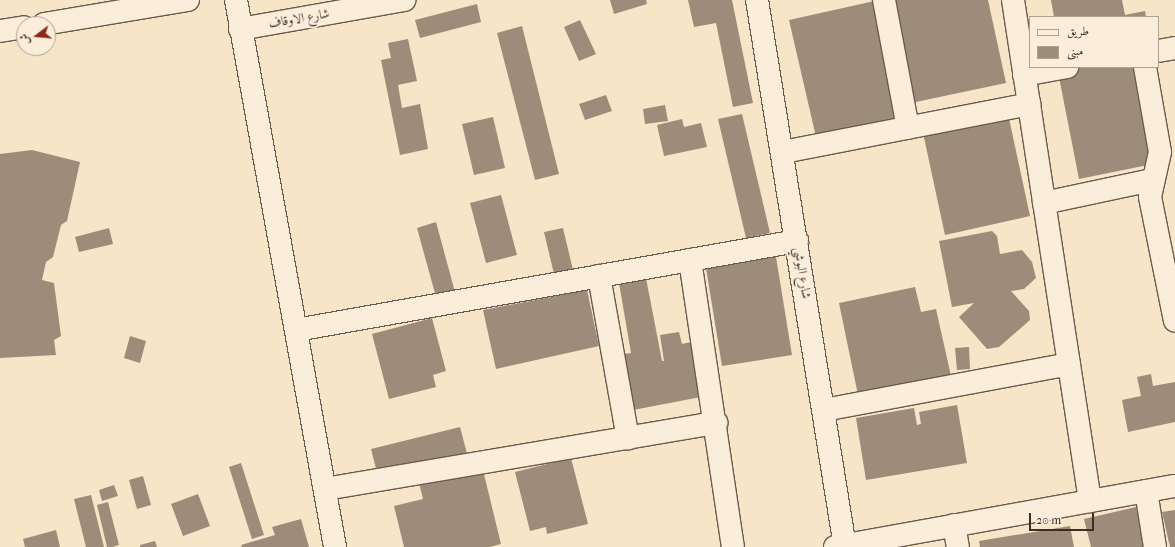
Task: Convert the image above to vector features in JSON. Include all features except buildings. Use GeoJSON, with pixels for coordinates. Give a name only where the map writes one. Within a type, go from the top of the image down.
{"type":"FeatureCollection","features":[{"type":"Feature","properties":{"kind":"street"},"geometry":{"type":"LineString","coordinates":[[56,22],[188,0]]}},
{"type":"Feature","properties":{"kind":"street"},"geometry":{"type":"LineString","coordinates":[[236,0],[240,29],[335,547]]}},
{"type":"Feature","properties":{"kind":"street","name":"شارع الاوقاف"},"geometry":{"type":"LineString","coordinates":[[240,29],[404,0]]}},
{"type":"Feature","properties":{"kind":"street","name":"شارع البوشي"},"geometry":{"type":"LineString","coordinates":[[757,0],[824,410],[842,546]]}},
{"type":"Feature","properties":{"kind":"street"},"geometry":{"type":"LineString","coordinates":[[884,0],[908,128]]}},
{"type":"Feature","properties":{"kind":"street"},"geometry":{"type":"LineString","coordinates":[[1013,0],[1090,501]]}},
{"type":"Feature","properties":{"kind":"street"},"geometry":{"type":"LineString","coordinates":[[0,31],[16,28]]}},
{"type":"Feature","properties":{"kind":"street"},"geometry":{"type":"LineString","coordinates":[[1159,51],[1175,48]]}},
{"type":"Feature","properties":{"kind":"street"},"geometry":{"type":"LineString","coordinates":[[1024,75],[1062,68]]}},
{"type":"Feature","properties":{"kind":"street"},"geometry":{"type":"LineString","coordinates":[[1145,68],[1160,152],[1159,162],[1152,180],[1150,197],[1175,321]]}},
{"type":"Feature","properties":{"kind":"street"},"geometry":{"type":"LineString","coordinates":[[783,152],[1029,104]]}},
{"type":"Feature","properties":{"kind":"street"},"geometry":{"type":"LineString","coordinates":[[1044,203],[1152,180]]}},
{"type":"Feature","properties":{"kind":"street"},"geometry":{"type":"LineString","coordinates":[[296,330],[797,241]]}},
{"type":"Feature","properties":{"kind":"street"},"geometry":{"type":"LineString","coordinates":[[690,260],[716,423],[733,547]]}},
{"type":"Feature","properties":{"kind":"street"},"geometry":{"type":"LineString","coordinates":[[599,276],[628,438]]}},
{"type":"Feature","properties":{"kind":"street"},"geometry":{"type":"LineString","coordinates":[[824,410],[1069,364]]}},
{"type":"Feature","properties":{"kind":"street"},"geometry":{"type":"LineString","coordinates":[[324,489],[716,423]]}},
{"type":"Feature","properties":{"kind":"street"},"geometry":{"type":"LineString","coordinates":[[842,546],[1175,486]]}},
{"type":"Feature","properties":{"kind":"street"},"geometry":{"type":"LineString","coordinates":[[1146,491],[1155,547]]}},
{"type":"Feature","properties":{"kind":"street"},"geometry":{"type":"LineString","coordinates":[[954,525],[958,547]]}}]}
